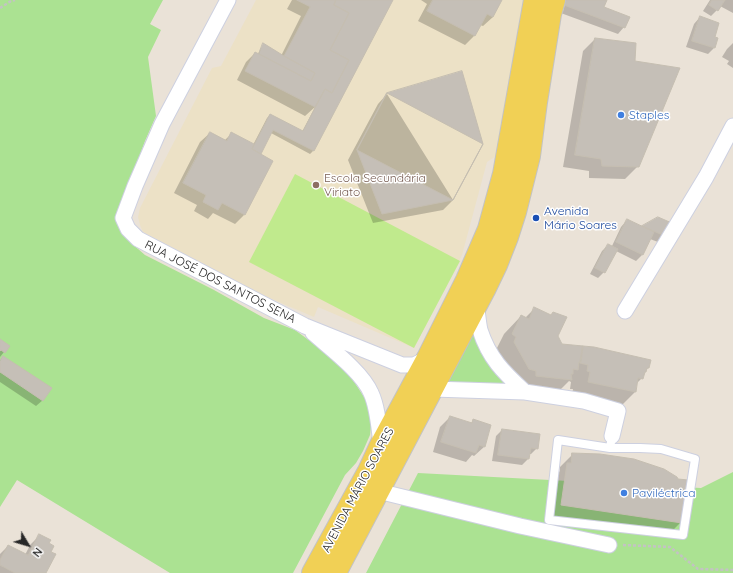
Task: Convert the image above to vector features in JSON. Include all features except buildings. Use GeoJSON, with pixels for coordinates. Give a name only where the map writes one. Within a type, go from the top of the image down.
{"type":"FeatureCollection","features":[{"type":"Feature","properties":{"kind":"main road","name":"AVENIDA MÁRIO SOARES"},"geometry":{"type":"LineString","coordinates":[[313,573],[369,471],[381,445],[428,358],[467,280],[489,230],[504,174],[536,0]]}},
{"type":"Feature","properties":{"kind":"main road","name":"AVENIDA MÁRIO SOARES"},"geometry":{"type":"LineString","coordinates":[[335,573],[476,305],[496,265],[507,237],[530,152],[538,87],[550,14],[554,0]]}},
{"type":"Feature","properties":{"kind":"street","name":"RUA JOSÉ DOS SANTOS SENA"},"geometry":{"type":"LineString","coordinates":[[228,0],[162,124],[123,218],[128,229],[138,240],[305,326],[402,365],[414,365],[428,358]]}},
{"type":"Feature","properties":{"kind":"street"},"geometry":{"type":"LineString","coordinates":[[625,312],[706,177],[733,126]]}},
{"type":"Feature","properties":{"kind":"street"},"geometry":{"type":"LineString","coordinates":[[476,305],[480,328],[487,347],[497,365],[525,392]]}},
{"type":"Feature","properties":{"kind":"street","name":"RUA JOSÉ DOS SANTOS SENA"},"geometry":{"type":"LineString","coordinates":[[305,326],[356,372],[365,383],[375,404],[381,445]]}},
{"type":"Feature","properties":{"kind":"street"},"geometry":{"type":"LineString","coordinates":[[432,389],[525,392],[584,401],[618,411],[611,442]]}},
{"type":"Feature","properties":{"kind":"street"},"geometry":{"type":"LineString","coordinates":[[378,491],[520,526],[609,545]]}},
{"type":"Feature","properties":{"kind":"lane"},"geometry":{"type":"LineString","coordinates":[[558,440],[611,442],[640,448],[661,449],[695,459],[683,535],[549,520],[558,440]]}},
{"type":"Feature","properties":{"kind":"path"},"geometry":{"type":"LineString","coordinates":[[0,8],[15,0]]}},
{"type":"Feature","properties":{"kind":"path"},"geometry":{"type":"LineString","coordinates":[[609,545],[670,548],[698,569],[733,570]]}},
{"type":"Feature","properties":{"kind":"shaded area","name":"Escola Secundária Viriato"},"geometry":{"type":"Polygon","coordinates":[[[256,0],[526,0],[496,156],[487,162],[462,255],[414,348],[318,307],[314,317],[260,294],[143,232],[138,217],[140,208],[212,68],[221,66],[256,0]]]}},
{"type":"Feature","properties":{"kind":"green space"},"geometry":{"type":"Polygon","coordinates":[[[0,0],[163,0],[150,24],[161,30],[148,57],[156,116],[145,141],[119,212],[122,232],[130,242],[145,255],[214,290],[264,318],[295,330],[329,355],[353,380],[368,403],[372,418],[370,435],[363,451],[356,463],[345,475],[293,573],[170,573],[17,480],[0,507],[0,0]]]}},
{"type":"Feature","properties":{"kind":"green space"},"geometry":{"type":"Polygon","coordinates":[[[295,174],[460,261],[414,348],[249,262],[295,174]]]}},
{"type":"Feature","properties":{"kind":"green space"},"geometry":{"type":"Polygon","coordinates":[[[475,335],[508,385],[452,384],[449,382],[469,339],[475,335]]]}},
{"type":"Feature","properties":{"kind":"green space"},"geometry":{"type":"Polygon","coordinates":[[[733,472],[733,573],[366,573],[418,473],[701,488],[733,472]]]}},
{"type":"Feature","properties":{"kind":"place","name":"Staples"},"geometry":{"type":"Point","coordinates":[621,115]}},
{"type":"Feature","properties":{"kind":"place","name":"Escola Secundária Viriato"},"geometry":{"type":"Point","coordinates":[316,185]}},
{"type":"Feature","properties":{"kind":"place","name":"Avenida Mário Soares"},"geometry":{"type":"Point","coordinates":[536,218]}},
{"type":"Feature","properties":{"kind":"place","name":"Paviléctrica"},"geometry":{"type":"Point","coordinates":[624,493]}}]}
